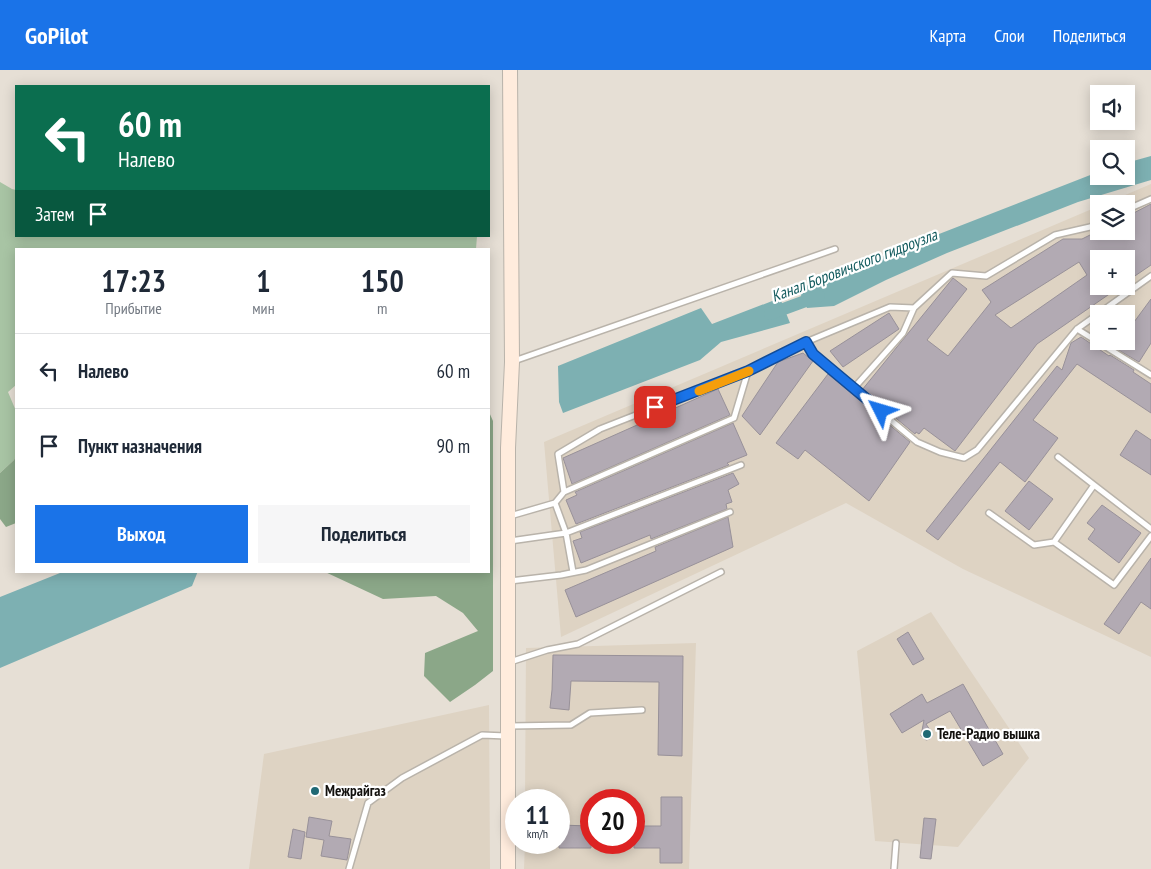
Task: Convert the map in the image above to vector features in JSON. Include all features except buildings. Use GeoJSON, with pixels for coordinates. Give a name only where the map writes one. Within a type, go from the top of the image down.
{"type":"FeatureCollection","features":[{"type":"Feature","properties":{"kind":"main road"},"geometry":{"type":"LineString","coordinates":[[508,869],[507,541],[508,448],[512,362],[510,70]]}},
{"type":"Feature","properties":{"kind":"lane"},"geometry":{"type":"LineString","coordinates":[[1135,206],[1151,199]]}},
{"type":"Feature","properties":{"kind":"lane"},"geometry":{"type":"LineString","coordinates":[[854,388],[903,333],[914,308],[952,273],[986,276],[1055,235],[1090,227]]}},
{"type":"Feature","properties":{"kind":"lane"},"geometry":{"type":"LineString","coordinates":[[512,362],[835,250]]}},
{"type":"Feature","properties":{"kind":"lane"},"geometry":{"type":"LineString","coordinates":[[806,342],[813,354],[917,442],[940,452],[964,458],[977,450],[1077,329],[1151,276]]}},
{"type":"Feature","properties":{"kind":"lane"},"geometry":{"type":"LineString","coordinates":[[564,492],[558,454],[600,429],[748,371],[806,342],[890,307],[914,308]]}},
{"type":"Feature","properties":{"kind":"lane"},"geometry":{"type":"LineString","coordinates":[[1077,329],[1151,375]]}},
{"type":"Feature","properties":{"kind":"lane"},"geometry":{"type":"LineString","coordinates":[[508,517],[555,503],[564,492],[734,418],[748,371]]}},
{"type":"Feature","properties":{"kind":"lane"},"geometry":{"type":"LineString","coordinates":[[1058,458],[1151,529]]}},
{"type":"Feature","properties":{"kind":"lane"},"geometry":{"type":"LineString","coordinates":[[507,541],[566,533],[741,465]]}},
{"type":"Feature","properties":{"kind":"lane"},"geometry":{"type":"LineString","coordinates":[[1054,542],[1094,485]]}},
{"type":"Feature","properties":{"kind":"lane"},"geometry":{"type":"LineString","coordinates":[[555,503],[566,533],[573,572]]}},
{"type":"Feature","properties":{"kind":"lane"},"geometry":{"type":"LineString","coordinates":[[507,581],[586,570],[730,512]]}},
{"type":"Feature","properties":{"kind":"lane"},"geometry":{"type":"LineString","coordinates":[[989,513],[1034,545],[1054,542],[1114,585],[1151,536]]}},
{"type":"Feature","properties":{"kind":"lane"},"geometry":{"type":"LineString","coordinates":[[507,663],[547,650],[578,644],[721,572]]}},
{"type":"Feature","properties":{"kind":"lane"},"geometry":{"type":"LineString","coordinates":[[349,869],[368,803],[402,778],[482,735],[571,725],[590,713],[642,710]]}},
{"type":"Feature","properties":{"kind":"lane"},"geometry":{"type":"LineString","coordinates":[[894,869],[896,843]]}},
{"type":"Feature","properties":{"kind":"shaded area"},"geometry":{"type":"Polygon","coordinates":[[[1151,184],[1151,657],[963,569],[846,503],[561,637],[544,442],[1090,210],[1090,240],[1135,240],[1135,195],[1125,195],[1151,184]]]}},
{"type":"Feature","properties":{"kind":"shaded area"},"geometry":{"type":"Polygon","coordinates":[[[931,612],[1029,758],[958,847],[875,841],[857,651],[931,612]]]}},
{"type":"Feature","properties":{"kind":"shaded area"},"geometry":{"type":"Polygon","coordinates":[[[696,643],[689,869],[524,869],[525,854],[570,854],[570,789],[525,789],[526,648],[696,643]]]}},
{"type":"Feature","properties":{"kind":"shaded area"},"geometry":{"type":"Polygon","coordinates":[[[489,705],[490,869],[249,869],[264,754],[489,705]]]}},
{"type":"Feature","properties":{"kind":"green space"},"geometry":{"type":"Polygon","coordinates":[[[0,182],[15,190],[15,237],[477,237],[476,248],[15,248],[15,386],[8,392],[15,409],[15,458],[0,473],[0,182]]]}},
{"type":"Feature","properties":{"kind":"green space"},"geometry":{"type":"Polygon","coordinates":[[[490,414],[493,421],[493,671],[450,702],[424,676],[425,653],[478,631],[463,613],[436,596],[383,599],[327,573],[490,573],[490,414]]]}},
{"type":"Feature","properties":{"kind":"green space"},"geometry":{"type":"Polygon","coordinates":[[[15,458],[15,523],[6,527],[0,519],[0,473],[15,458]]]}},
{"type":"Feature","properties":{"kind":"water"},"geometry":{"type":"Polygon","coordinates":[[[1151,156],[1151,180],[1135,185],[1135,160],[1151,156]]]}},
{"type":"Feature","properties":{"kind":"water"},"geometry":{"type":"Polygon","coordinates":[[[1090,175],[1090,185],[1134,185],[1101,195],[1090,195],[1090,198],[947,253],[834,306],[807,308],[798,289],[1090,175]]]}},
{"type":"Feature","properties":{"kind":"water"},"geometry":{"type":"Polygon","coordinates":[[[780,298],[790,323],[721,342],[700,360],[563,413],[559,402],[558,366],[701,308],[712,324],[780,298]]]}},
{"type":"Feature","properties":{"kind":"water"},"geometry":{"type":"Polygon","coordinates":[[[60,573],[197,573],[192,586],[0,668],[0,597],[60,573]]]}},
{"type":"Feature","properties":{"kind":"waterway","name":"Канал Боровичского гидроузла"},"geometry":{"type":"LineString","coordinates":[[770,314],[819,296]]}},
{"type":"Feature","properties":{"kind":"slow traffic"},"geometry":{"type":"LineString","coordinates":[[699,391],[749,371]]}},
{"type":"Feature","properties":{"kind":"place","name":"Теле-Радио вышка"},"geometry":{"type":"Point","coordinates":[927,734]}},
{"type":"Feature","properties":{"kind":"place","name":"Межрайгаз"},"geometry":{"type":"Point","coordinates":[315,791]}},
{"type":"Feature","properties":{"kind":"route"},"geometry":{"type":"LineString","coordinates":[[655,407],[748,371],[806,342],[813,354],[881,411]]}}]}
